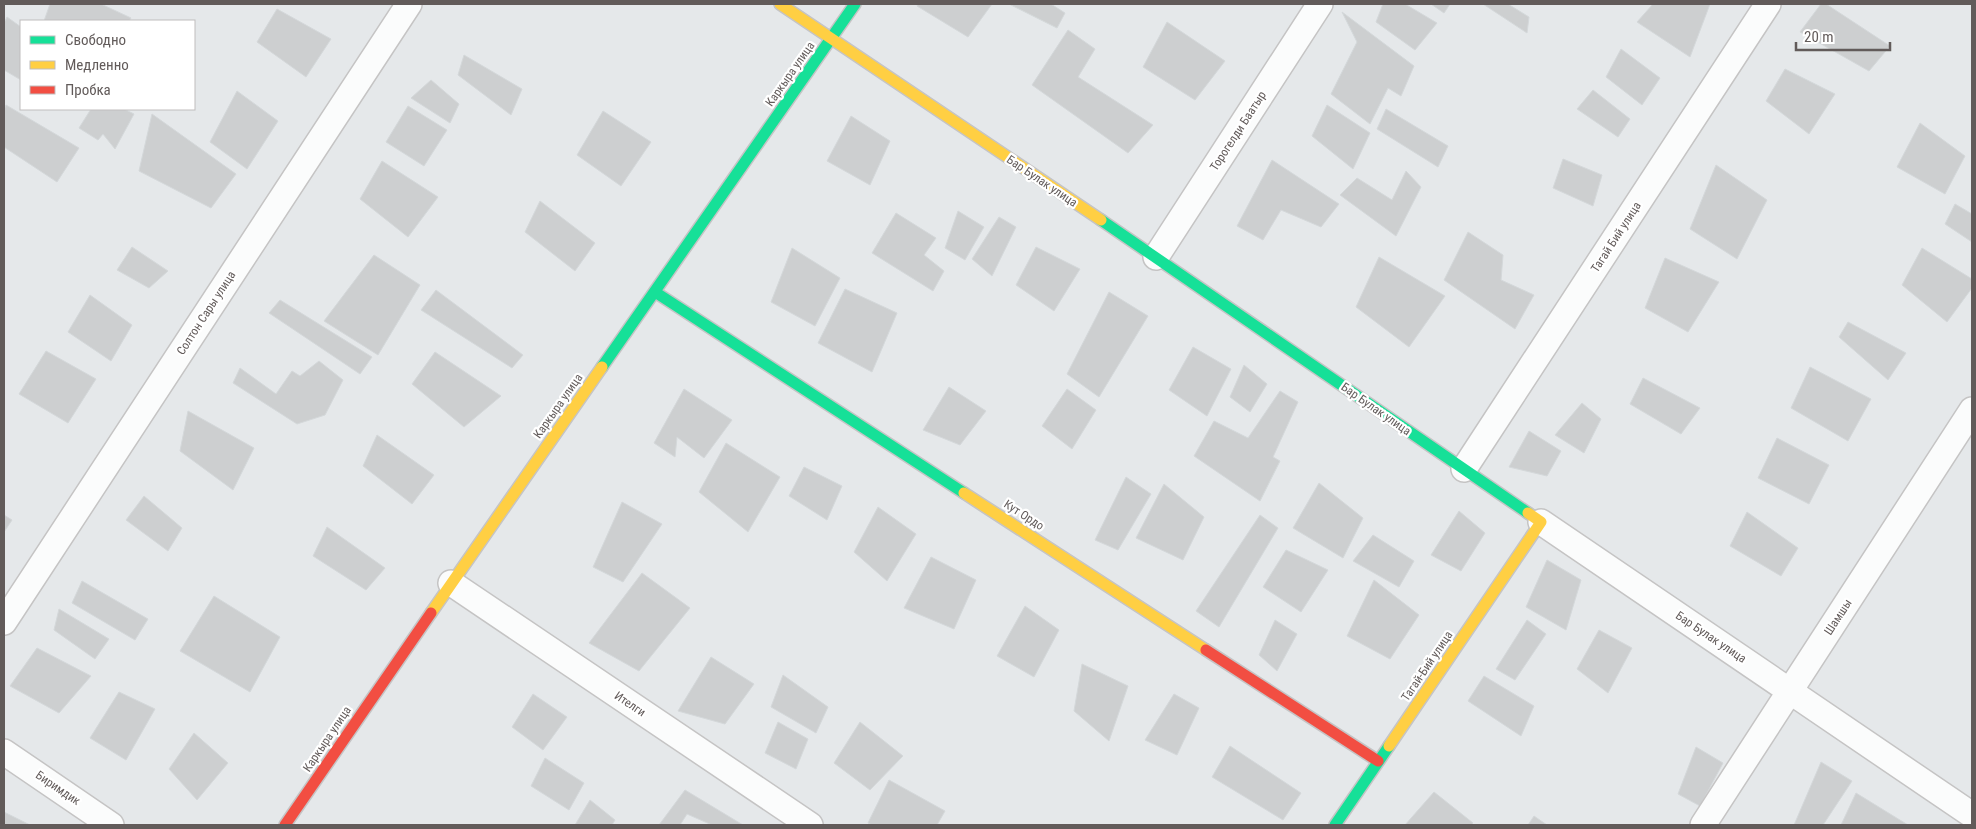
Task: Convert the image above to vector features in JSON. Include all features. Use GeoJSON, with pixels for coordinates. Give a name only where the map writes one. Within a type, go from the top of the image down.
{"type":"FeatureCollection","features":[{"type":"Feature","properties":{"kind":"street","name":"Солтон Сары улица"},"geometry":{"type":"LineString","coordinates":[[4,622],[409,4]]}},
{"type":"Feature","properties":{"kind":"street","name":"Бар Булак улица"},"geometry":{"type":"LineString","coordinates":[[780,4],[1156,257],[1972,815]]}},
{"type":"Feature","properties":{"kind":"street","name":"Каркыра улица"},"geometry":{"type":"LineString","coordinates":[[284,825],[450,583],[855,4]]}},
{"type":"Feature","properties":{"kind":"street","name":"Торогелди Баатыр"},"geometry":{"type":"LineString","coordinates":[[1156,257],[1320,4]]}},
{"type":"Feature","properties":{"kind":"street","name":"Тагай Бий улица"},"geometry":{"type":"LineString","coordinates":[[1464,469],[1768,4]]}},
{"type":"Feature","properties":{"kind":"street","name":"Кут Ордо"},"geometry":{"type":"LineString","coordinates":[[655,292],[1378,761]]}},
{"type":"Feature","properties":{"kind":"street","name":"Шамшы"},"geometry":{"type":"LineString","coordinates":[[1703,825],[1972,410]]}},
{"type":"Feature","properties":{"kind":"street","name":"Тагай-Бий улица"},"geometry":{"type":"LineString","coordinates":[[1335,825],[1541,522]]}},
{"type":"Feature","properties":{"kind":"street","name":"Ителги"},"geometry":{"type":"LineString","coordinates":[[450,583],[810,825]]}},
{"type":"Feature","properties":{"kind":"street","name":"Биримдик"},"geometry":{"type":"LineString","coordinates":[[4,752],[111,825]]}},
{"type":"Feature","properties":{"kind":"building"},"geometry":{"type":"Polygon","coordinates":[[[50,4],[101,4],[131,18],[130,20],[44,20],[50,4]]]}},
{"type":"Feature","properties":{"kind":"building"},"geometry":{"type":"Polygon","coordinates":[[[918,4],[992,4],[968,37],[917,6],[918,4]]]}},
{"type":"Feature","properties":{"kind":"building"},"geometry":{"type":"Polygon","coordinates":[[[1009,4],[1051,4],[1065,13],[1057,28],[1009,4]]]}},
{"type":"Feature","properties":{"kind":"building"},"geometry":{"type":"Polygon","coordinates":[[[1383,4],[1405,4],[1437,23],[1415,50],[1376,22],[1383,4]]]}},
{"type":"Feature","properties":{"kind":"building"},"geometry":{"type":"Polygon","coordinates":[[[1431,4],[1450,4],[1444,13],[1431,4]]]}},
{"type":"Feature","properties":{"kind":"building"},"geometry":{"type":"Polygon","coordinates":[[[1483,4],[1508,4],[1529,17],[1527,33],[1483,4]]]}},
{"type":"Feature","properties":{"kind":"building"},"geometry":{"type":"Polygon","coordinates":[[[1653,4],[1710,4],[1690,57],[1637,22],[1653,4]]]}},
{"type":"Feature","properties":{"kind":"building"},"geometry":{"type":"Polygon","coordinates":[[[1821,4],[1826,4],[1890,46],[1869,71],[1800,32],[1821,4]]]}},
{"type":"Feature","properties":{"kind":"building"},"geometry":{"type":"Polygon","coordinates":[[[277,9],[331,39],[306,77],[257,42],[277,9]]]}},
{"type":"Feature","properties":{"kind":"building"},"geometry":{"type":"Polygon","coordinates":[[[1342,12],[1414,66],[1401,96],[1388,88],[1370,124],[1331,94],[1357,42],[1342,12]]]}},
{"type":"Feature","properties":{"kind":"building"},"geometry":{"type":"Polygon","coordinates":[[[7,17],[20,26],[20,79],[4,70],[4,23],[7,17]]]}},
{"type":"Feature","properties":{"kind":"building"},"geometry":{"type":"Polygon","coordinates":[[[1167,22],[1225,61],[1195,100],[1143,67],[1167,22]]]}},
{"type":"Feature","properties":{"kind":"building"},"geometry":{"type":"Polygon","coordinates":[[[1068,30],[1095,49],[1078,77],[1153,125],[1128,153],[1032,85],[1068,30]]]}},
{"type":"Feature","properties":{"kind":"building"},"geometry":{"type":"Polygon","coordinates":[[[1621,49],[1660,78],[1642,105],[1606,77],[1621,49]]]}},
{"type":"Feature","properties":{"kind":"building"},"geometry":{"type":"Polygon","coordinates":[[[464,55],[522,89],[511,115],[458,75],[464,55]]]}},
{"type":"Feature","properties":{"kind":"building"},"geometry":{"type":"Polygon","coordinates":[[[1785,69],[1835,94],[1809,134],[1766,101],[1785,69]]]}},
{"type":"Feature","properties":{"kind":"building"},"geometry":{"type":"Polygon","coordinates":[[[431,80],[459,104],[450,123],[411,98],[431,80]]]}},
{"type":"Feature","properties":{"kind":"building"},"geometry":{"type":"Polygon","coordinates":[[[1593,90],[1630,119],[1618,137],[1577,109],[1593,90]]]}},
{"type":"Feature","properties":{"kind":"building"},"geometry":{"type":"Polygon","coordinates":[[[237,91],[278,121],[247,169],[210,142],[237,91]]]}},
{"type":"Feature","properties":{"kind":"building"},"geometry":{"type":"Polygon","coordinates":[[[6,105],[79,148],[57,182],[4,147],[4,110],[6,105]]]}},
{"type":"Feature","properties":{"kind":"building"},"geometry":{"type":"Polygon","coordinates":[[[1327,105],[1370,133],[1353,169],[1312,136],[1327,105]]]}},
{"type":"Feature","properties":{"kind":"building"},"geometry":{"type":"Polygon","coordinates":[[[408,106],[447,130],[424,166],[386,142],[408,106]]]}},
{"type":"Feature","properties":{"kind":"building"},"geometry":{"type":"Polygon","coordinates":[[[1386,109],[1448,146],[1438,167],[1377,129],[1386,109]]]}},
{"type":"Feature","properties":{"kind":"building"},"geometry":{"type":"Polygon","coordinates":[[[90,110],[126,110],[134,114],[115,149],[103,134],[98,140],[79,128],[90,110]]]}},
{"type":"Feature","properties":{"kind":"building"},"geometry":{"type":"Polygon","coordinates":[[[603,111],[651,142],[621,186],[577,155],[603,111]]]}},
{"type":"Feature","properties":{"kind":"building"},"geometry":{"type":"Polygon","coordinates":[[[152,114],[236,174],[211,208],[139,171],[152,114]]]}},
{"type":"Feature","properties":{"kind":"building"},"geometry":{"type":"Polygon","coordinates":[[[851,116],[890,141],[870,185],[827,161],[851,116]]]}},
{"type":"Feature","properties":{"kind":"building"},"geometry":{"type":"Polygon","coordinates":[[[1920,123],[1965,156],[1945,194],[1897,167],[1920,123]]]}},
{"type":"Feature","properties":{"kind":"building"},"geometry":{"type":"Polygon","coordinates":[[[1563,159],[1602,175],[1593,206],[1553,188],[1563,159]]]}},
{"type":"Feature","properties":{"kind":"building"},"geometry":{"type":"Polygon","coordinates":[[[1272,160],[1339,204],[1321,227],[1281,210],[1263,240],[1237,226],[1272,160]]]}},
{"type":"Feature","properties":{"kind":"building"},"geometry":{"type":"Polygon","coordinates":[[[382,161],[438,197],[408,237],[360,199],[382,161]]]}},
{"type":"Feature","properties":{"kind":"building"},"geometry":{"type":"Polygon","coordinates":[[[1716,165],[1767,200],[1737,259],[1690,229],[1716,165]]]}},
{"type":"Feature","properties":{"kind":"building"},"geometry":{"type":"Polygon","coordinates":[[[1406,171],[1421,187],[1396,236],[1340,195],[1357,178],[1392,200],[1406,171]]]}},
{"type":"Feature","properties":{"kind":"building"},"geometry":{"type":"Polygon","coordinates":[[[540,201],[595,243],[575,271],[525,232],[540,201]]]}},
{"type":"Feature","properties":{"kind":"building"},"geometry":{"type":"Polygon","coordinates":[[[1955,204],[1972,214],[1972,242],[1945,224],[1955,204]]]}},
{"type":"Feature","properties":{"kind":"building"},"geometry":{"type":"Polygon","coordinates":[[[958,211],[984,227],[965,260],[945,248],[958,211]]]}},
{"type":"Feature","properties":{"kind":"building"},"geometry":{"type":"Polygon","coordinates":[[[896,213],[936,238],[924,255],[944,271],[933,291],[872,253],[896,213]]]}},
{"type":"Feature","properties":{"kind":"building"},"geometry":{"type":"Polygon","coordinates":[[[999,217],[1016,227],[992,276],[972,259],[999,217]]]}},
{"type":"Feature","properties":{"kind":"building"},"geometry":{"type":"Polygon","coordinates":[[[1468,232],[1503,255],[1501,280],[1534,295],[1515,329],[1444,280],[1468,232]]]}},
{"type":"Feature","properties":{"kind":"building"},"geometry":{"type":"Polygon","coordinates":[[[132,247],[168,271],[149,288],[117,270],[132,247]]]}},
{"type":"Feature","properties":{"kind":"building"},"geometry":{"type":"Polygon","coordinates":[[[1036,247],[1080,269],[1054,311],[1016,285],[1036,247]]]}},
{"type":"Feature","properties":{"kind":"building"},"geometry":{"type":"Polygon","coordinates":[[[792,248],[840,278],[815,326],[771,302],[792,248]]]}},
{"type":"Feature","properties":{"kind":"building"},"geometry":{"type":"Polygon","coordinates":[[[1922,248],[1972,279],[1972,288],[1947,322],[1902,285],[1922,248]]]}},
{"type":"Feature","properties":{"kind":"building"},"geometry":{"type":"Polygon","coordinates":[[[374,255],[420,285],[378,355],[324,321],[374,255]]]}},
{"type":"Feature","properties":{"kind":"building"},"geometry":{"type":"Polygon","coordinates":[[[1379,257],[1445,296],[1409,347],[1356,307],[1379,257]]]}},
{"type":"Feature","properties":{"kind":"building"},"geometry":{"type":"Polygon","coordinates":[[[1665,258],[1719,282],[1688,332],[1645,308],[1665,258]]]}},
{"type":"Feature","properties":{"kind":"building"},"geometry":{"type":"Polygon","coordinates":[[[845,289],[897,313],[872,372],[818,343],[845,289]]]}},
{"type":"Feature","properties":{"kind":"building"},"geometry":{"type":"Polygon","coordinates":[[[436,290],[523,355],[512,368],[421,310],[436,290]]]}},
{"type":"Feature","properties":{"kind":"building"},"geometry":{"type":"Polygon","coordinates":[[[1109,292],[1148,316],[1099,397],[1067,374],[1109,292]]]}},
{"type":"Feature","properties":{"kind":"building"},"geometry":{"type":"Polygon","coordinates":[[[90,295],[132,325],[111,361],[68,332],[90,295]]]}},
{"type":"Feature","properties":{"kind":"building"},"geometry":{"type":"Polygon","coordinates":[[[280,300],[372,357],[360,374],[269,313],[280,300]]]}},
{"type":"Feature","properties":{"kind":"building"},"geometry":{"type":"Polygon","coordinates":[[[1848,322],[1906,353],[1888,380],[1839,337],[1848,322]]]}},
{"type":"Feature","properties":{"kind":"building"},"geometry":{"type":"Polygon","coordinates":[[[1193,347],[1231,369],[1207,416],[1169,390],[1193,347]]]}},
{"type":"Feature","properties":{"kind":"building"},"geometry":{"type":"Polygon","coordinates":[[[46,351],[96,379],[68,423],[19,394],[46,351]]]}},
{"type":"Feature","properties":{"kind":"building"},"geometry":{"type":"Polygon","coordinates":[[[435,352],[501,396],[464,427],[412,384],[435,352]]]}},
{"type":"Feature","properties":{"kind":"building"},"geometry":{"type":"Polygon","coordinates":[[[319,361],[343,380],[325,415],[297,424],[233,383],[240,368],[276,394],[292,371],[300,376],[319,361]]]}},
{"type":"Feature","properties":{"kind":"building"},"geometry":{"type":"Polygon","coordinates":[[[1244,365],[1267,384],[1250,412],[1230,397],[1244,365]]]}},
{"type":"Feature","properties":{"kind":"building"},"geometry":{"type":"Polygon","coordinates":[[[1810,367],[1871,399],[1848,441],[1791,408],[1810,367]]]}},
{"type":"Feature","properties":{"kind":"building"},"geometry":{"type":"Polygon","coordinates":[[[1643,378],[1700,408],[1681,434],[1630,404],[1643,378]]]}},
{"type":"Feature","properties":{"kind":"building"},"geometry":{"type":"Polygon","coordinates":[[[949,387],[986,411],[960,445],[923,430],[949,387]]]}},
{"type":"Feature","properties":{"kind":"building"},"geometry":{"type":"Polygon","coordinates":[[[684,389],[732,420],[704,458],[677,437],[675,457],[654,443],[684,389]]]}},
{"type":"Feature","properties":{"kind":"building"},"geometry":{"type":"Polygon","coordinates":[[[1067,389],[1096,410],[1072,449],[1042,426],[1067,389]]]}},
{"type":"Feature","properties":{"kind":"building"},"geometry":{"type":"Polygon","coordinates":[[[1280,391],[1298,402],[1273,457],[1280,461],[1260,501],[1194,456],[1214,421],[1248,438],[1280,391]]]}},
{"type":"Feature","properties":{"kind":"building"},"geometry":{"type":"Polygon","coordinates":[[[1582,403],[1601,419],[1584,453],[1555,435],[1582,403]]]}},
{"type":"Feature","properties":{"kind":"building"},"geometry":{"type":"Polygon","coordinates":[[[188,411],[254,448],[233,490],[180,451],[188,411]]]}},
{"type":"Feature","properties":{"kind":"building"},"geometry":{"type":"Polygon","coordinates":[[[1529,431],[1561,451],[1547,476],[1509,467],[1529,431]]]}},
{"type":"Feature","properties":{"kind":"building"},"geometry":{"type":"Polygon","coordinates":[[[377,435],[434,475],[412,504],[363,466],[377,435]]]}},
{"type":"Feature","properties":{"kind":"building"},"geometry":{"type":"Polygon","coordinates":[[[1777,438],[1829,465],[1809,504],[1758,478],[1777,438]]]}},
{"type":"Feature","properties":{"kind":"building"},"geometry":{"type":"Polygon","coordinates":[[[726,443],[780,477],[748,532],[699,492],[726,443]]]}},
{"type":"Feature","properties":{"kind":"building"},"geometry":{"type":"Polygon","coordinates":[[[804,467],[842,486],[827,520],[789,496],[804,467]]]}},
{"type":"Feature","properties":{"kind":"building"},"geometry":{"type":"Polygon","coordinates":[[[1126,477],[1151,494],[1118,550],[1095,540],[1126,477]]]}},
{"type":"Feature","properties":{"kind":"building"},"geometry":{"type":"Polygon","coordinates":[[[1319,483],[1363,518],[1343,558],[1293,528],[1319,483]]]}},
{"type":"Feature","properties":{"kind":"building"},"geometry":{"type":"Polygon","coordinates":[[[1164,484],[1204,517],[1183,560],[1136,538],[1164,484]]]}},
{"type":"Feature","properties":{"kind":"building"},"geometry":{"type":"Polygon","coordinates":[[[144,496],[182,528],[168,551],[126,520],[144,496]]]}},
{"type":"Feature","properties":{"kind":"building"},"geometry":{"type":"Polygon","coordinates":[[[622,502],[662,524],[623,582],[593,567],[622,502]]]}},
{"type":"Feature","properties":{"kind":"building"},"geometry":{"type":"Polygon","coordinates":[[[878,507],[916,534],[887,581],[854,552],[878,507]]]}},
{"type":"Feature","properties":{"kind":"building"},"geometry":{"type":"Polygon","coordinates":[[[1459,511],[1485,533],[1461,571],[1431,555],[1459,511]]]}},
{"type":"Feature","properties":{"kind":"building"},"geometry":{"type":"Polygon","coordinates":[[[1747,512],[1798,548],[1781,576],[1730,546],[1747,512]]]}},
{"type":"Feature","properties":{"kind":"building"},"geometry":{"type":"Polygon","coordinates":[[[4,515],[12,520],[4,532],[4,515]]]}},
{"type":"Feature","properties":{"kind":"building"},"geometry":{"type":"Polygon","coordinates":[[[1260,515],[1278,528],[1219,627],[1196,611],[1260,515]]]}},
{"type":"Feature","properties":{"kind":"building"},"geometry":{"type":"Polygon","coordinates":[[[327,527],[385,568],[366,590],[313,556],[327,527]]]}},
{"type":"Feature","properties":{"kind":"building"},"geometry":{"type":"Polygon","coordinates":[[[1373,535],[1414,561],[1399,587],[1353,561],[1373,535]]]}},
{"type":"Feature","properties":{"kind":"building"},"geometry":{"type":"Polygon","coordinates":[[[1286,550],[1328,570],[1301,612],[1263,587],[1286,550]]]}},
{"type":"Feature","properties":{"kind":"building"},"geometry":{"type":"Polygon","coordinates":[[[931,557],[976,580],[954,629],[904,608],[931,557]]]}},
{"type":"Feature","properties":{"kind":"building"},"geometry":{"type":"Polygon","coordinates":[[[1547,560],[1581,580],[1566,630],[1526,607],[1547,560]]]}},
{"type":"Feature","properties":{"kind":"building"},"geometry":{"type":"Polygon","coordinates":[[[642,573],[690,608],[639,671],[589,643],[642,573]]]}},
{"type":"Feature","properties":{"kind":"building"},"geometry":{"type":"Polygon","coordinates":[[[1374,580],[1419,615],[1390,659],[1347,636],[1374,580]]]}},
{"type":"Feature","properties":{"kind":"building"},"geometry":{"type":"Polygon","coordinates":[[[82,581],[148,619],[135,640],[72,603],[82,581]]]}},
{"type":"Feature","properties":{"kind":"building"},"geometry":{"type":"Polygon","coordinates":[[[214,596],[280,637],[250,692],[180,651],[214,596]]]}},
{"type":"Feature","properties":{"kind":"building"},"geometry":{"type":"Polygon","coordinates":[[[1025,606],[1059,630],[1034,677],[997,656],[1025,606]]]}},
{"type":"Feature","properties":{"kind":"building"},"geometry":{"type":"Polygon","coordinates":[[[59,609],[109,639],[95,659],[54,630],[59,609]]]}},
{"type":"Feature","properties":{"kind":"building"},"geometry":{"type":"Polygon","coordinates":[[[1275,620],[1297,634],[1277,671],[1259,655],[1275,620]]]}},
{"type":"Feature","properties":{"kind":"building"},"geometry":{"type":"Polygon","coordinates":[[[1527,620],[1546,634],[1515,680],[1496,669],[1527,620]]]}},
{"type":"Feature","properties":{"kind":"building"},"geometry":{"type":"Polygon","coordinates":[[[1599,630],[1632,648],[1608,693],[1577,669],[1599,630]]]}},
{"type":"Feature","properties":{"kind":"building"},"geometry":{"type":"Polygon","coordinates":[[[37,648],[91,676],[59,713],[10,686],[37,648]]]}},
{"type":"Feature","properties":{"kind":"building"},"geometry":{"type":"Polygon","coordinates":[[[711,657],[754,684],[725,724],[678,711],[711,657]]]}},
{"type":"Feature","properties":{"kind":"building"},"geometry":{"type":"Polygon","coordinates":[[[1082,664],[1128,686],[1109,741],[1074,711],[1082,664]]]}},
{"type":"Feature","properties":{"kind":"building"},"geometry":{"type":"Polygon","coordinates":[[[783,675],[828,707],[816,733],[771,707],[783,675]]]}},
{"type":"Feature","properties":{"kind":"building"},"geometry":{"type":"Polygon","coordinates":[[[1484,676],[1534,706],[1521,736],[1468,701],[1484,676]]]}},
{"type":"Feature","properties":{"kind":"building"},"geometry":{"type":"Polygon","coordinates":[[[119,692],[155,709],[126,760],[90,738],[119,692]]]}},
{"type":"Feature","properties":{"kind":"building"},"geometry":{"type":"Polygon","coordinates":[[[533,694],[567,717],[543,750],[512,727],[533,694]]]}},
{"type":"Feature","properties":{"kind":"building"},"geometry":{"type":"Polygon","coordinates":[[[1174,694],[1199,708],[1177,755],[1145,740],[1174,694]]]}},
{"type":"Feature","properties":{"kind":"building"},"geometry":{"type":"Polygon","coordinates":[[[778,722],[808,739],[796,769],[765,753],[778,722]]]}},
{"type":"Feature","properties":{"kind":"building"},"geometry":{"type":"Polygon","coordinates":[[[860,722],[903,756],[870,790],[834,763],[860,722]]]}},
{"type":"Feature","properties":{"kind":"building"},"geometry":{"type":"Polygon","coordinates":[[[194,733],[228,763],[197,800],[169,769],[194,733]]]}},
{"type":"Feature","properties":{"kind":"building"},"geometry":{"type":"Polygon","coordinates":[[[1230,746],[1301,793],[1283,820],[1212,777],[1230,746]]]}},
{"type":"Feature","properties":{"kind":"building"},"geometry":{"type":"Polygon","coordinates":[[[1696,747],[1723,763],[1700,806],[1678,794],[1696,747]]]}},
{"type":"Feature","properties":{"kind":"building"},"geometry":{"type":"Polygon","coordinates":[[[545,758],[584,783],[569,810],[531,786],[545,758]]]}},
{"type":"Feature","properties":{"kind":"building"},"geometry":{"type":"Polygon","coordinates":[[[1821,762],[1852,781],[1823,825],[1794,825],[1821,762]]]}},
{"type":"Feature","properties":{"kind":"building"},"geometry":{"type":"Polygon","coordinates":[[[889,780],[945,811],[937,825],[872,825],[868,823],[889,780]]]}},
{"type":"Feature","properties":{"kind":"building"},"geometry":{"type":"Polygon","coordinates":[[[685,790],[743,825],[712,825],[687,814],[680,825],[659,825],[685,790]]]}},
{"type":"Feature","properties":{"kind":"building"},"geometry":{"type":"Polygon","coordinates":[[[1434,792],[1473,823],[1471,825],[1405,825],[1434,792]]]}},
{"type":"Feature","properties":{"kind":"building"},"geometry":{"type":"Polygon","coordinates":[[[1856,793],[1908,825],[1841,825],[1856,793]]]}},
{"type":"Feature","properties":{"kind":"building"},"geometry":{"type":"Polygon","coordinates":[[[590,800],[615,820],[612,825],[575,825],[590,800]]]}},
{"type":"Feature","properties":{"kind":"building"},"geometry":{"type":"Polygon","coordinates":[[[4,812],[30,825],[4,825],[4,812]]]}},
{"type":"Feature","properties":{"kind":"building"},"geometry":{"type":"Polygon","coordinates":[[[1534,816],[1547,825],[1528,825],[1534,816]]]}},
{"type":"Feature","properties":{"kind":"traffic: fast"},"geometry":{"type":"LineString","coordinates":[[602,367],[855,4]]}},
{"type":"Feature","properties":{"kind":"traffic: fast"},"geometry":{"type":"LineString","coordinates":[[1101,220],[1528,513]]}},
{"type":"Feature","properties":{"kind":"traffic: fast"},"geometry":{"type":"LineString","coordinates":[[655,292],[964,493]]}},
{"type":"Feature","properties":{"kind":"traffic: fast"},"geometry":{"type":"LineString","coordinates":[[1335,825],[1389,746]]}},
{"type":"Feature","properties":{"kind":"traffic: slow"},"geometry":{"type":"LineString","coordinates":[[780,4],[1101,220]]}},
{"type":"Feature","properties":{"kind":"traffic: slow"},"geometry":{"type":"LineString","coordinates":[[431,613],[602,367]]}},
{"type":"Feature","properties":{"kind":"traffic: slow"},"geometry":{"type":"LineString","coordinates":[[964,493],[1206,650]]}},
{"type":"Feature","properties":{"kind":"traffic: slow"},"geometry":{"type":"LineString","coordinates":[[1389,746],[1541,522],[1528,513]]}},
{"type":"Feature","properties":{"kind":"traffic: jam"},"geometry":{"type":"LineString","coordinates":[[285,825],[431,613]]}},
{"type":"Feature","properties":{"kind":"traffic: jam"},"geometry":{"type":"LineString","coordinates":[[1206,650],[1378,761]]}}]}
